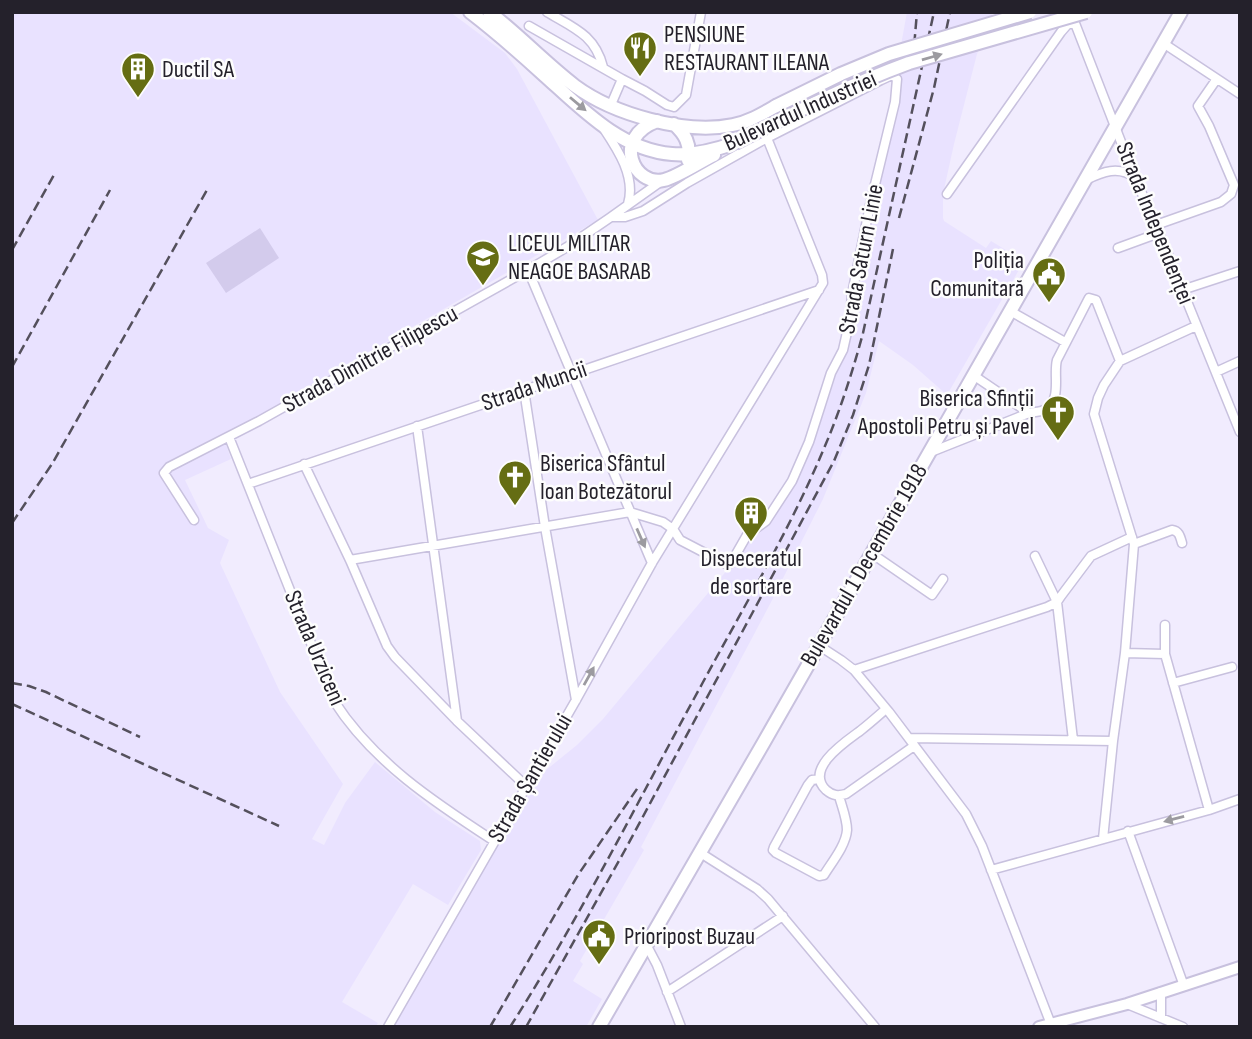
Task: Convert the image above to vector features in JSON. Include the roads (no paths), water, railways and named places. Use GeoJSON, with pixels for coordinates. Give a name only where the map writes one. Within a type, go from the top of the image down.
{"type":"FeatureCollection","features":[{"type":"Feature","properties":{"kind":"main road","name":"Bulevardul Industriei"},"geometry":{"type":"LineString","coordinates":[[470,12],[600,123],[631,143],[651,151],[689,155],[735,143],[826,97],[888,71],[1086,12]]}},
{"type":"Feature","properties":{"kind":"main road","name":"Bulevardul Industriei"},"geometry":{"type":"LineString","coordinates":[[489,12],[559,74],[611,107],[657,121],[714,128],[747,122],[827,80],[889,54],[1030,12]]}},
{"type":"Feature","properties":{"kind":"main road","name":"Bulevardul 1 Decembrie 1918"},"geometry":{"type":"LineString","coordinates":[[1171,30],[1174,12]]}},
{"type":"Feature","properties":{"kind":"main road","name":"Bulevardul 1 Decembrie 1918"},"geometry":{"type":"LineString","coordinates":[[598,1027],[1181,12]]}},
{"type":"Feature","properties":{"kind":"main road"},"geometry":{"type":"LineString","coordinates":[[657,121],[641,128],[631,143],[631,157],[635,167],[650,178],[663,180],[735,143]]}},
{"type":"Feature","properties":{"kind":"main road"},"geometry":{"type":"LineString","coordinates":[[674,123],[687,139],[689,155],[681,172]]}},
{"type":"Feature","properties":{"kind":"street"},"geometry":{"type":"LineString","coordinates":[[547,12],[581,31],[599,54],[603,67]]}},
{"type":"Feature","properties":{"kind":"street"},"geometry":{"type":"LineString","coordinates":[[529,26],[674,107],[686,95],[701,12]]}},
{"type":"Feature","properties":{"kind":"street","name":"Strada Independenței"},"geometry":{"type":"LineString","coordinates":[[1071,12],[1135,178],[1240,432]]}},
{"type":"Feature","properties":{"kind":"street"},"geometry":{"type":"LineString","coordinates":[[947,194],[1060,32],[1068,24],[1075,24]]}},
{"type":"Feature","properties":{"kind":"street"},"geometry":{"type":"LineString","coordinates":[[1163,43],[1240,94]]}},
{"type":"Feature","properties":{"kind":"street","name":"Strada Dimitrie Filipescu"},"geometry":{"type":"LineString","coordinates":[[194,520],[164,474],[169,467],[229,437],[528,270],[611,217],[625,217],[643,211],[767,138],[881,79],[892,75],[897,82]]}},
{"type":"Feature","properties":{"kind":"street"},"geometry":{"type":"LineString","coordinates":[[611,107],[622,79]]}},
{"type":"Feature","properties":{"kind":"street"},"geometry":{"type":"LineString","coordinates":[[1118,248],[1221,202],[1231,194],[1234,185],[1198,106],[1216,80]]}},
{"type":"Feature","properties":{"kind":"street","name":"Strada Saturn Linie"},"geometry":{"type":"LineString","coordinates":[[673,529],[680,540],[726,564],[731,563],[747,536],[766,521],[792,481],[809,442],[831,373],[844,350],[867,217],[895,102],[897,82]]}},
{"type":"Feature","properties":{"kind":"street"},"geometry":{"type":"LineString","coordinates":[[600,123],[621,153],[631,190],[628,204]]}},
{"type":"Feature","properties":{"kind":"street"},"geometry":{"type":"LineString","coordinates":[[767,138],[822,275],[819,290]]}},
{"type":"Feature","properties":{"kind":"street"},"geometry":{"type":"LineString","coordinates":[[628,180],[631,157]]}},
{"type":"Feature","properties":{"kind":"street"},"geometry":{"type":"LineString","coordinates":[[1086,180],[1115,170],[1127,172],[1135,178]]}},
{"type":"Feature","properties":{"kind":"street"},"geometry":{"type":"LineString","coordinates":[[611,217],[663,180]]}},
{"type":"Feature","properties":{"kind":"street"},"geometry":{"type":"LineString","coordinates":[[528,270],[652,563]]}},
{"type":"Feature","properties":{"kind":"street"},"geometry":{"type":"LineString","coordinates":[[1182,290],[1240,271]]}},
{"type":"Feature","properties":{"kind":"street","name":"Strada Muncii"},"geometry":{"type":"LineString","coordinates":[[248,484],[819,290]]}},
{"type":"Feature","properties":{"kind":"street","name":"Strada Șantierului"},"geometry":{"type":"LineString","coordinates":[[388,1027],[652,563],[819,290]]}},
{"type":"Feature","properties":{"kind":"street"},"geometry":{"type":"LineString","coordinates":[[928,453],[1029,412],[1046,409],[1056,392],[1057,360],[1088,298],[1096,300],[1120,361]]}},
{"type":"Feature","properties":{"kind":"street"},"geometry":{"type":"LineString","coordinates":[[1010,311],[1065,342]]}},
{"type":"Feature","properties":{"kind":"street"},"geometry":{"type":"LineString","coordinates":[[1103,839],[1125,653],[1133,541],[1094,414],[1101,391],[1120,361],[1196,326]]}},
{"type":"Feature","properties":{"kind":"street"},"geometry":{"type":"LineString","coordinates":[[1216,372],[1240,362]]}},
{"type":"Feature","properties":{"kind":"street"},"geometry":{"type":"LineString","coordinates":[[973,375],[1029,412]]}},
{"type":"Feature","properties":{"kind":"street"},"geometry":{"type":"LineString","coordinates":[[524,390],[576,700]]}},
{"type":"Feature","properties":{"kind":"street"},"geometry":{"type":"LineString","coordinates":[[417,426],[457,721]]}},
{"type":"Feature","properties":{"kind":"street","name":"Strada Urziceni"},"geometry":{"type":"LineString","coordinates":[[229,437],[334,701],[362,738],[408,781],[494,841]]}},
{"type":"Feature","properties":{"kind":"street"},"geometry":{"type":"LineString","coordinates":[[304,464],[387,646],[457,721],[526,786]]}},
{"type":"Feature","properties":{"kind":"street"},"geometry":{"type":"LineString","coordinates":[[350,560],[630,512],[660,521],[673,529]]}},
{"type":"Feature","properties":{"kind":"street"},"geometry":{"type":"LineString","coordinates":[[854,670],[1047,607],[1056,602],[1091,556],[1172,530],[1180,535],[1182,542]]}},
{"type":"Feature","properties":{"kind":"street"},"geometry":{"type":"LineString","coordinates":[[871,553],[932,595],[943,579]]}},
{"type":"Feature","properties":{"kind":"street"},"geometry":{"type":"LineString","coordinates":[[1035,556],[1056,602],[1073,740]]}},
{"type":"Feature","properties":{"kind":"street"},"geometry":{"type":"LineString","coordinates":[[1165,625],[1165,654],[1209,810]]}},
{"type":"Feature","properties":{"kind":"street"},"geometry":{"type":"LineString","coordinates":[[818,645],[854,670],[966,814],[991,870],[1047,1026],[1127,1004],[1240,967]]}},
{"type":"Feature","properties":{"kind":"street"},"geometry":{"type":"LineString","coordinates":[[1125,653],[1165,654]]}},
{"type":"Feature","properties":{"kind":"street"},"geometry":{"type":"LineString","coordinates":[[1174,683],[1232,667]]}},
{"type":"Feature","properties":{"kind":"street"},"geometry":{"type":"LineString","coordinates":[[886,709],[837,748],[822,766],[819,779],[827,792],[839,796],[863,783],[911,742],[1113,741]]}},
{"type":"Feature","properties":{"kind":"street"},"geometry":{"type":"LineString","coordinates":[[819,779],[812,780],[808,785],[774,847],[776,853],[819,876],[824,876],[846,833],[847,826],[839,796]]}},
{"type":"Feature","properties":{"kind":"street"},"geometry":{"type":"LineString","coordinates":[[991,870],[1240,799]]}},
{"type":"Feature","properties":{"kind":"street"},"geometry":{"type":"LineString","coordinates":[[1128,831],[1184,986]]}},
{"type":"Feature","properties":{"kind":"street"},"geometry":{"type":"LineString","coordinates":[[699,852],[768,899],[875,1027]]}},
{"type":"Feature","properties":{"kind":"street"},"geometry":{"type":"LineString","coordinates":[[667,992],[783,916]]}},
{"type":"Feature","properties":{"kind":"street"},"geometry":{"type":"LineString","coordinates":[[646,944],[681,1027]]}},
{"type":"Feature","properties":{"kind":"street"},"geometry":{"type":"LineString","coordinates":[[1161,992],[1161,1018]]}},
{"type":"Feature","properties":{"kind":"street"},"geometry":{"type":"LineString","coordinates":[[1127,1004],[1183,1027]]}},
{"type":"Feature","properties":{"kind":"railway"},"geometry":{"type":"LineString","coordinates":[[913,59],[917,12]]}},
{"type":"Feature","properties":{"kind":"railway"},"geometry":{"type":"LineString","coordinates":[[510,1027],[585,900],[765,570],[809,483],[828,438],[845,394],[863,333],[934,12]]}},
{"type":"Feature","properties":{"kind":"railway"},"geometry":{"type":"LineString","coordinates":[[899,218],[934,88],[950,12]]}},
{"type":"Feature","properties":{"kind":"railway"},"geometry":{"type":"LineString","coordinates":[[12,250],[55,173]]}},
{"type":"Feature","properties":{"kind":"railway"},"geometry":{"type":"LineString","coordinates":[[12,367],[110,190]]}},
{"type":"Feature","properties":{"kind":"railway"},"geometry":{"type":"LineString","coordinates":[[12,523],[52,464],[207,190]]}},
{"type":"Feature","properties":{"kind":"railway"},"geometry":{"type":"LineString","coordinates":[[526,1027],[625,850],[834,461],[869,365],[893,249]]}},
{"type":"Feature","properties":{"kind":"railway"},"geometry":{"type":"LineString","coordinates":[[12,683],[46,692],[140,737]]}},
{"type":"Feature","properties":{"kind":"railway"},"geometry":{"type":"LineString","coordinates":[[12,704],[279,826]]}},
{"type":"Feature","properties":{"kind":"railway"},"geometry":{"type":"LineString","coordinates":[[490,1027],[578,875],[639,786]]}},
{"type":"Feature","properties":{"kind":"place","name":"PENSIUNE RESTAURANT ILEANA"},"geometry":{"type":"Point","coordinates":[640,78]}},
{"type":"Feature","properties":{"kind":"place","name":"Ductil SA"},"geometry":{"type":"Point","coordinates":[138,99]}},
{"type":"Feature","properties":{"kind":"place","name":"LICEUL MILITAR NEAGOE BASARAB"},"geometry":{"type":"Point","coordinates":[483,287]}},
{"type":"Feature","properties":{"kind":"place","name":"Poliția Comunitară"},"geometry":{"type":"Point","coordinates":[1049,304]}},
{"type":"Feature","properties":{"kind":"place","name":"Biserica Sfinții Apostoli Petru și Pavel"},"geometry":{"type":"Point","coordinates":[1058,442]}},
{"type":"Feature","properties":{"kind":"place","name":"Biserica Sfântul Ioan Botezătorul"},"geometry":{"type":"Point","coordinates":[515,507]}},
{"type":"Feature","properties":{"kind":"place","name":"Dispeceratul de sortare"},"geometry":{"type":"Point","coordinates":[751,543]}},
{"type":"Feature","properties":{"kind":"place","name":"Prioripost Buzau"},"geometry":{"type":"Point","coordinates":[599,966]}}]}
